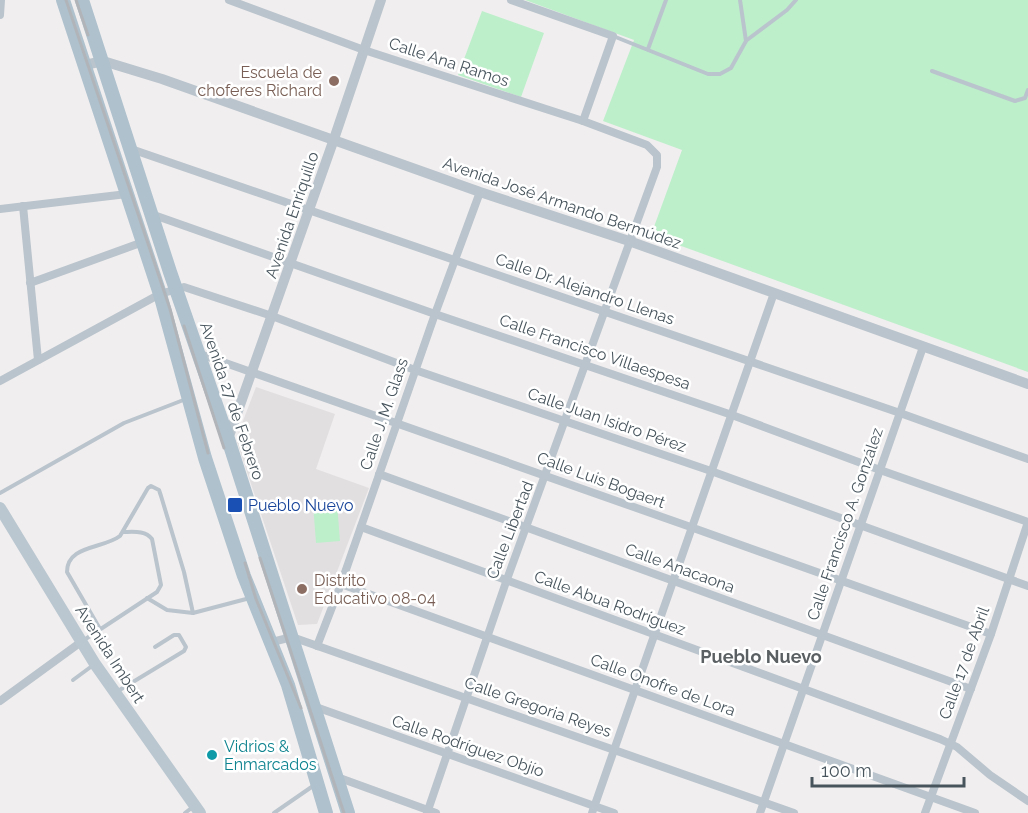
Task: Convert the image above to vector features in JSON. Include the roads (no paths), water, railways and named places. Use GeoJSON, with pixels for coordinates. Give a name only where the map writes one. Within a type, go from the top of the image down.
{"type":"FeatureCollection","features":[{"type":"Feature","properties":{"kind":"main road"},"geometry":{"type":"LineString","coordinates":[[63,0],[160,294],[209,468],[253,597],[288,685],[326,813]]}},
{"type":"Feature","properties":{"kind":"main road","name":"Avenida 27 de Febrero"},"geometry":{"type":"LineString","coordinates":[[82,0],[228,439],[348,813]]}},
{"type":"Feature","properties":{"kind":"main road","name":"Avenida Imbert"},"geometry":{"type":"LineString","coordinates":[[0,508],[95,664],[193,811]]}},
{"type":"Feature","properties":{"kind":"street"},"geometry":{"type":"LineString","coordinates":[[0,15],[1,0]]}},
{"type":"Feature","properties":{"kind":"street","name":"Calle Ana Ramos"},"geometry":{"type":"LineString","coordinates":[[230,0],[364,50],[583,121],[647,145],[657,155]]}},
{"type":"Feature","properties":{"kind":"street","name":"Avenida Enriquillo"},"geometry":{"type":"LineString","coordinates":[[228,439],[273,316],[381,0]]}},
{"type":"Feature","properties":{"kind":"street"},"geometry":{"type":"LineString","coordinates":[[511,0],[613,36],[583,121]]}},
{"type":"Feature","properties":{"kind":"street"},"geometry":{"type":"LineString","coordinates":[[85,65],[103,61]]}},
{"type":"Feature","properties":{"kind":"street","name":"Avenida José Armando Bermúdez"},"geometry":{"type":"LineString","coordinates":[[103,61],[629,242],[1028,384]]}},
{"type":"Feature","properties":{"kind":"street","name":"Calle Dr. Alejandro Llenas"},"geometry":{"type":"LineString","coordinates":[[131,149],[750,361],[1028,459]]}},
{"type":"Feature","properties":{"kind":"street","name":"Calle Libertad"},"geometry":{"type":"LineString","coordinates":[[430,812],[446,754],[506,582],[657,167],[657,155]]}},
{"type":"Feature","properties":{"kind":"street","name":"Calle J. M. Glass"},"geometry":{"type":"LineString","coordinates":[[316,646],[341,584],[480,192]]}},
{"type":"Feature","properties":{"kind":"street"},"geometry":{"type":"LineString","coordinates":[[0,208],[127,194]]}},
{"type":"Feature","properties":{"kind":"street"},"geometry":{"type":"LineString","coordinates":[[23,206],[38,360]]}},
{"type":"Feature","properties":{"kind":"street","name":"Calle Francisco Villaespesa"},"geometry":{"type":"LineString","coordinates":[[152,214],[435,314],[732,414],[880,470],[1028,522]]}},
{"type":"Feature","properties":{"kind":"street"},"geometry":{"type":"LineString","coordinates":[[30,283],[143,242]]}},
{"type":"Feature","properties":{"kind":"street","name":"Calle Juan Isidro Pérez"},"geometry":{"type":"LineString","coordinates":[[176,288],[184,287],[273,316],[415,370],[711,471],[1028,586]]}},
{"type":"Feature","properties":{"kind":"street"},"geometry":{"type":"LineString","coordinates":[[0,381],[160,294],[176,288]]}},
{"type":"Feature","properties":{"kind":"street"},"geometry":{"type":"LineString","coordinates":[[593,809],[774,293]]}},
{"type":"Feature","properties":{"kind":"street","name":"Calle Francisco A. González"},"geometry":{"type":"LineString","coordinates":[[760,813],[923,347]]}},
{"type":"Feature","properties":{"kind":"street","name":"Calle Luis Bogaert"},"geometry":{"type":"LineString","coordinates":[[200,354],[991,634]]}},
{"type":"Feature","properties":{"kind":"street","name":"Calle Anacaona"},"geometry":{"type":"LineString","coordinates":[[379,474],[525,529],[971,689]]}},
{"type":"Feature","properties":{"kind":"street","name":"Calle 17 de Abril"},"geometry":{"type":"LineString","coordinates":[[925,813],[991,634],[1028,522]]}},
{"type":"Feature","properties":{"kind":"street","name":"Calle Abua Rodríguez"},"geometry":{"type":"LineString","coordinates":[[361,527],[951,743],[999,782],[1028,801]]}},
{"type":"Feature","properties":{"kind":"street","name":"Calle Onofre de Lora"},"geometry":{"type":"LineString","coordinates":[[341,584],[975,813]]}},
{"type":"Feature","properties":{"kind":"street"},"geometry":{"type":"LineString","coordinates":[[272,642],[292,637]]}},
{"type":"Feature","properties":{"kind":"street","name":"Calle Gregoria Reyes"},"geometry":{"type":"LineString","coordinates":[[292,637],[794,813]]}},
{"type":"Feature","properties":{"kind":"street"},"geometry":{"type":"LineString","coordinates":[[0,701],[81,642]]}},
{"type":"Feature","properties":{"kind":"street","name":"Calle Rodríguez Objío"},"geometry":{"type":"LineString","coordinates":[[313,706],[593,809],[614,813]]}},
{"type":"Feature","properties":{"kind":"street"},"geometry":{"type":"LineString","coordinates":[[337,777],[430,812]]}},
{"type":"Feature","properties":{"kind":"lane"},"geometry":{"type":"LineString","coordinates":[[648,49],[666,0]]}},
{"type":"Feature","properties":{"kind":"lane"},"geometry":{"type":"LineString","coordinates":[[740,0],[746,40]]}},
{"type":"Feature","properties":{"kind":"lane"},"geometry":{"type":"LineString","coordinates":[[613,36],[708,74],[720,74],[731,68],[746,40],[787,10],[796,0]]}},
{"type":"Feature","properties":{"kind":"lane"},"geometry":{"type":"LineString","coordinates":[[932,71],[1012,100],[1025,98],[1028,90]]}},
{"type":"Feature","properties":{"kind":"lane"},"geometry":{"type":"LineString","coordinates":[[0,493],[124,423],[189,398]]}},
{"type":"Feature","properties":{"kind":"lane"},"geometry":{"type":"LineString","coordinates":[[100,629],[67,572],[69,559],[75,554],[115,540],[123,532],[148,488],[155,486],[161,496],[184,572],[193,613]]}},
{"type":"Feature","properties":{"kind":"lane"},"geometry":{"type":"LineString","coordinates":[[81,642],[157,592],[161,585],[152,539],[142,532],[123,532]]}},
{"type":"Feature","properties":{"kind":"lane"},"geometry":{"type":"LineString","coordinates":[[147,598],[167,610],[193,613],[253,597]]}},
{"type":"Feature","properties":{"kind":"lane"},"geometry":{"type":"LineString","coordinates":[[115,693],[184,651],[186,647],[179,636],[174,635],[155,647]]}},
{"type":"Feature","properties":{"kind":"lane"},"geometry":{"type":"LineString","coordinates":[[73,680],[95,664]]}},
{"type":"Feature","properties":{"kind":"lane"},"geometry":{"type":"LineString","coordinates":[[274,813],[316,784]]}},
{"type":"Feature","properties":{"kind":"railway"},"geometry":{"type":"LineString","coordinates":[[66,0],[170,309],[208,453]]}},
{"type":"Feature","properties":{"kind":"railway"},"geometry":{"type":"LineString","coordinates":[[76,0],[88,35]]}},
{"type":"Feature","properties":{"kind":"railway"},"geometry":{"type":"LineString","coordinates":[[184,326],[224,448]]}},
{"type":"Feature","properties":{"kind":"railway"},"geometry":{"type":"LineString","coordinates":[[260,558],[344,813]]}},
{"type":"Feature","properties":{"kind":"railway"},"geometry":{"type":"LineString","coordinates":[[245,563],[256,599],[301,708]]}},
{"type":"Feature","properties":{"kind":"place","name":"Escuela de choferes Richard"},"geometry":{"type":"Point","coordinates":[334,81]}},
{"type":"Feature","properties":{"kind":"place","name":"Pueblo Nuevo"},"geometry":{"type":"Point","coordinates":[235,505]}},
{"type":"Feature","properties":{"kind":"place","name":"Distrito Educativo 08-04"},"geometry":{"type":"Point","coordinates":[302,589]}},
{"type":"Feature","properties":{"kind":"place","name":"Vidrios & Enmarcados"},"geometry":{"type":"Point","coordinates":[212,755]}},
{"type":"Feature","properties":{"kind":"district","name":"Pueblo Nuevo"},"geometry":{"type":"Point","coordinates":[761,656]}}]}
